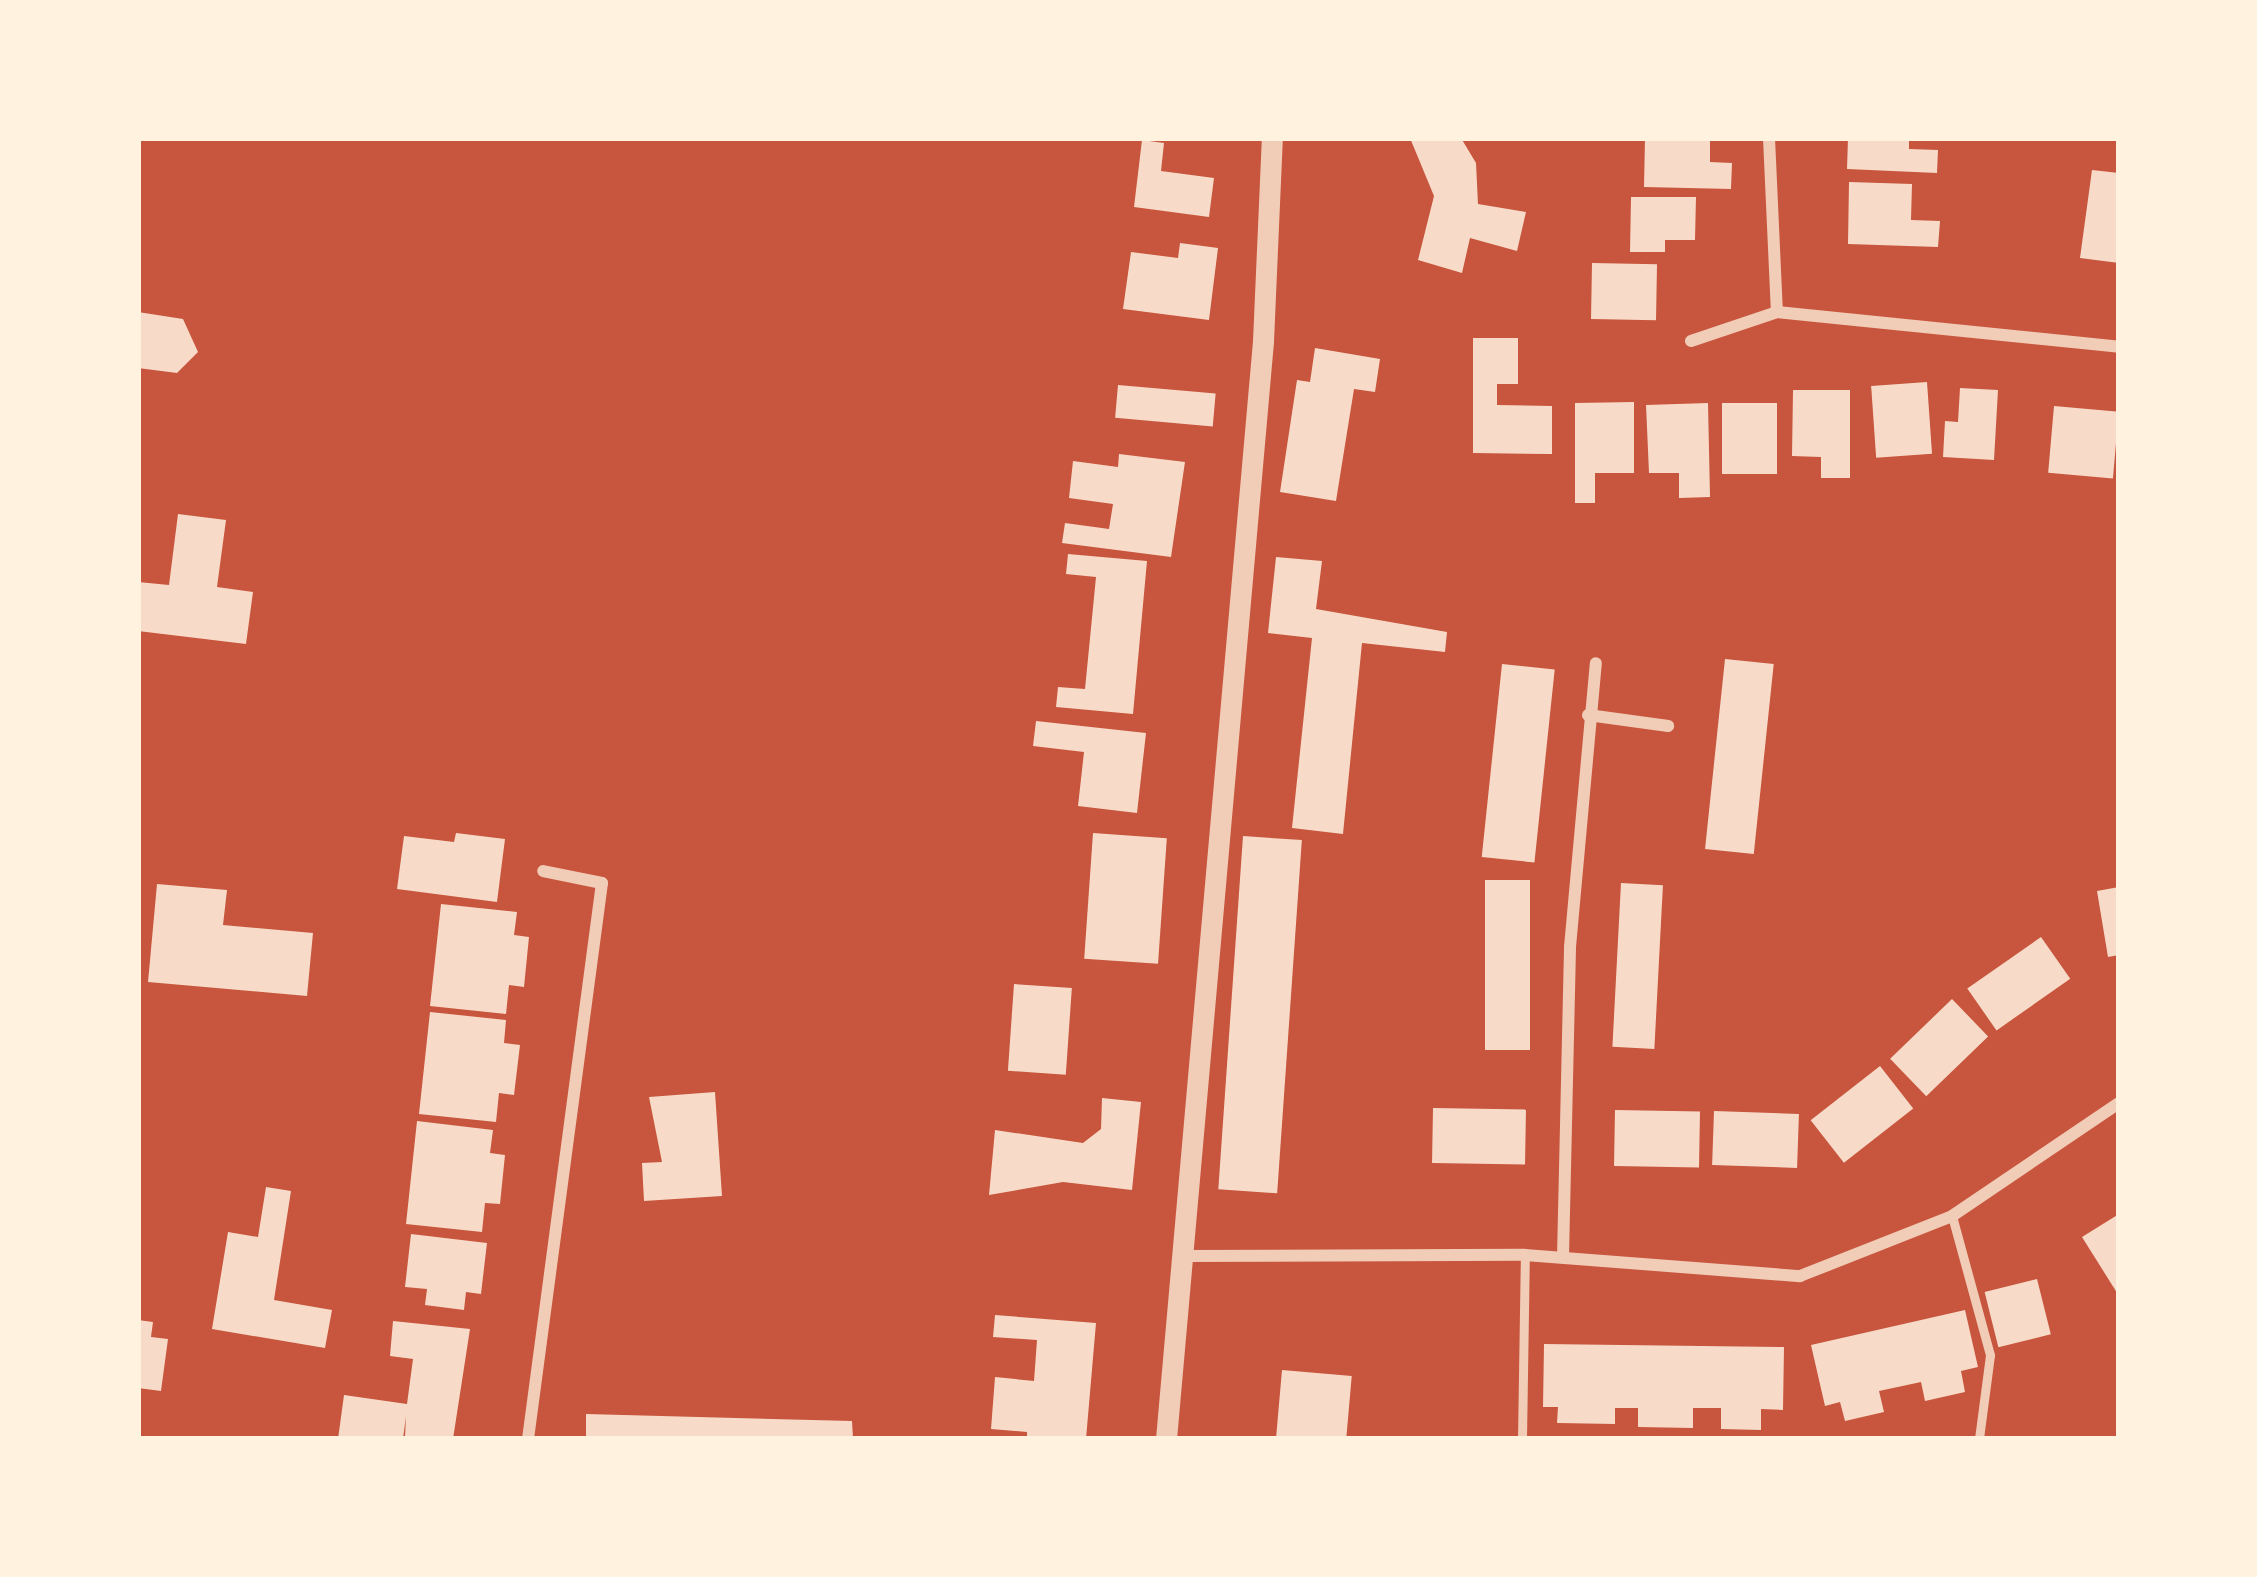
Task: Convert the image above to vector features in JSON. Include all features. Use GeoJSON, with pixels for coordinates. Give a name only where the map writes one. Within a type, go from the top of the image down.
{"type":"FeatureCollection","features":[{"type":"Feature","properties":{"kind":"street"},"geometry":{"type":"LineString","coordinates":[[1166,1439],[1263,341],[1272,138]]}},
{"type":"Feature","properties":{"kind":"street"},"geometry":{"type":"LineString","coordinates":[[1769,138],[1778,312]]}},
{"type":"Feature","properties":{"kind":"street"},"geometry":{"type":"LineString","coordinates":[[1690,341],[1778,312],[2119,347]]}},
{"type":"Feature","properties":{"kind":"street"},"geometry":{"type":"LineString","coordinates":[[1563,1257],[1570,947],[1596,663]]}},
{"type":"Feature","properties":{"kind":"street"},"geometry":{"type":"LineString","coordinates":[[1588,715],[1668,726]]}},
{"type":"Feature","properties":{"kind":"street"},"geometry":{"type":"LineString","coordinates":[[528,1439],[602,883],[543,871]]}},
{"type":"Feature","properties":{"kind":"street"},"geometry":{"type":"LineString","coordinates":[[1180,1256],[1525,1255],[1800,1276],[1952,1216],[2119,1102]]}},
{"type":"Feature","properties":{"kind":"lane"},"geometry":{"type":"LineString","coordinates":[[1952,1216],[1990,1355],[1979,1439]]}},
{"type":"Feature","properties":{"kind":"lane"},"geometry":{"type":"LineString","coordinates":[[1522,1439],[1525,1255]]}},
{"type":"Feature","properties":{"kind":"building"},"geometry":{"type":"Polygon","coordinates":[[[1410,138],[1461,138],[1476,163],[1478,204],[1526,212],[1517,251],[1470,238],[1462,273],[1418,260],[1434,196],[1410,138]]]}},
{"type":"Feature","properties":{"kind":"building"},"geometry":{"type":"Polygon","coordinates":[[[1645,138],[1710,138],[1710,162],[1732,163],[1731,189],[1644,187],[1645,138]]]}},
{"type":"Feature","properties":{"kind":"building"},"geometry":{"type":"Polygon","coordinates":[[[1848,138],[1909,138],[1909,149],[1938,150],[1937,173],[1847,169],[1848,138]]]}},
{"type":"Feature","properties":{"kind":"building"},"geometry":{"type":"Polygon","coordinates":[[[1142,140],[1164,143],[1161,171],[1214,178],[1209,217],[1134,207],[1142,140]]]}},
{"type":"Feature","properties":{"kind":"building"},"geometry":{"type":"Polygon","coordinates":[[[2092,170],[2119,173],[2119,263],[2080,258],[2092,170]]]}},
{"type":"Feature","properties":{"kind":"building"},"geometry":{"type":"Polygon","coordinates":[[[1849,182],[1912,184],[1911,220],[1940,221],[1938,247],[1848,244],[1849,182]]]}},
{"type":"Feature","properties":{"kind":"building"},"geometry":{"type":"Polygon","coordinates":[[[1631,197],[1696,197],[1695,240],[1665,240],[1665,252],[1630,252],[1631,197]]]}},
{"type":"Feature","properties":{"kind":"building"},"geometry":{"type":"Polygon","coordinates":[[[1180,243],[1218,248],[1209,320],[1123,309],[1131,252],[1178,258],[1180,243]]]}},
{"type":"Feature","properties":{"kind":"building"},"geometry":{"type":"Polygon","coordinates":[[[1592,263],[1657,264],[1656,320],[1591,319],[1592,263]]]}},
{"type":"Feature","properties":{"kind":"building"},"geometry":{"type":"Polygon","coordinates":[[[138,312],[183,319],[198,352],[177,373],[138,368],[138,312]]]}},
{"type":"Feature","properties":{"kind":"building"},"geometry":{"type":"Polygon","coordinates":[[[1473,338],[1518,338],[1518,384],[1497,384],[1497,405],[1552,406],[1552,454],[1473,453],[1473,338]]]}},
{"type":"Feature","properties":{"kind":"building"},"geometry":{"type":"Polygon","coordinates":[[[1315,348],[1380,359],[1375,392],[1354,389],[1336,501],[1280,492],[1297,380],[1310,382],[1315,348]]]}},
{"type":"Feature","properties":{"kind":"building"},"geometry":{"type":"Polygon","coordinates":[[[1927,382],[1932,454],[1876,458],[1871,386],[1927,382]]]}},
{"type":"Feature","properties":{"kind":"building"},"geometry":{"type":"Polygon","coordinates":[[[1118,385],[1216,394],[1213,426],[1115,418],[1118,385]]]}},
{"type":"Feature","properties":{"kind":"building"},"geometry":{"type":"Polygon","coordinates":[[[1960,388],[1998,390],[1994,460],[1943,457],[1945,421],[1958,422],[1960,388]]]}},
{"type":"Feature","properties":{"kind":"building"},"geometry":{"type":"Polygon","coordinates":[[[1793,390],[1850,390],[1850,478],[1821,478],[1821,457],[1792,456],[1793,390]]]}},
{"type":"Feature","properties":{"kind":"building"},"geometry":{"type":"Polygon","coordinates":[[[1634,402],[1634,473],[1595,473],[1595,503],[1575,503],[1575,403],[1634,402]]]}},
{"type":"Feature","properties":{"kind":"building"},"geometry":{"type":"Polygon","coordinates":[[[1708,403],[1710,497],[1679,498],[1679,473],[1649,473],[1646,405],[1708,403]]]}},
{"type":"Feature","properties":{"kind":"building"},"geometry":{"type":"Polygon","coordinates":[[[1722,403],[1777,403],[1777,474],[1722,474],[1722,403]]]}},
{"type":"Feature","properties":{"kind":"building"},"geometry":{"type":"Polygon","coordinates":[[[2054,406],[2119,412],[2113,478],[2048,473],[2054,406]]]}},
{"type":"Feature","properties":{"kind":"building"},"geometry":{"type":"Polygon","coordinates":[[[1119,454],[1185,462],[1171,557],[1062,543],[1065,523],[1109,529],[1113,504],[1069,498],[1073,461],[1118,467],[1119,454]]]}},
{"type":"Feature","properties":{"kind":"building"},"geometry":{"type":"Polygon","coordinates":[[[178,514],[226,520],[217,587],[253,592],[246,644],[138,631],[138,582],[169,585],[178,514]]]}},
{"type":"Feature","properties":{"kind":"building"},"geometry":{"type":"Polygon","coordinates":[[[1068,554],[1147,561],[1133,714],[1056,707],[1058,687],[1085,689],[1096,577],[1066,574],[1068,554]]]}},
{"type":"Feature","properties":{"kind":"building"},"geometry":{"type":"Polygon","coordinates":[[[1276,557],[1322,561],[1316,609],[1447,632],[1445,652],[1362,643],[1343,834],[1292,828],[1312,638],[1268,633],[1276,557]]]}},
{"type":"Feature","properties":{"kind":"building"},"geometry":{"type":"Polygon","coordinates":[[[1725,659],[1774,664],[1754,854],[1705,849],[1725,659]]]}},
{"type":"Feature","properties":{"kind":"building"},"geometry":{"type":"Polygon","coordinates":[[[1502,664],[1555,670],[1534,862],[1482,857],[1502,664]]]}},
{"type":"Feature","properties":{"kind":"building"},"geometry":{"type":"Polygon","coordinates":[[[1036,721],[1146,733],[1137,813],[1078,806],[1084,752],[1033,746],[1036,721]]]}},
{"type":"Feature","properties":{"kind":"building"},"geometry":{"type":"Polygon","coordinates":[[[456,833],[505,839],[497,902],[397,889],[404,836],[454,842],[456,833]]]}},
{"type":"Feature","properties":{"kind":"building"},"geometry":{"type":"Polygon","coordinates":[[[1093,833],[1167,838],[1158,964],[1084,959],[1093,833]]]}},
{"type":"Feature","properties":{"kind":"building"},"geometry":{"type":"Polygon","coordinates":[[[1243,836],[1302,840],[1277,1193],[1218,1189],[1243,836]]]}},
{"type":"Feature","properties":{"kind":"building"},"geometry":{"type":"Polygon","coordinates":[[[1485,880],[1530,880],[1530,1050],[1485,1050],[1485,880]]]}},
{"type":"Feature","properties":{"kind":"building"},"geometry":{"type":"Polygon","coordinates":[[[1621,883],[1663,885],[1654,1049],[1612,1047],[1621,883]]]}},
{"type":"Feature","properties":{"kind":"building"},"geometry":{"type":"Polygon","coordinates":[[[157,884],[227,890],[223,925],[313,933],[307,996],[148,982],[157,884]]]}},
{"type":"Feature","properties":{"kind":"building"},"geometry":{"type":"Polygon","coordinates":[[[2119,887],[2119,955],[2108,957],[2097,891],[2119,887]]]}},
{"type":"Feature","properties":{"kind":"building"},"geometry":{"type":"Polygon","coordinates":[[[441,904],[517,912],[514,935],[529,937],[524,987],[509,985],[506,1014],[430,1006],[441,904]]]}},
{"type":"Feature","properties":{"kind":"building"},"geometry":{"type":"Polygon","coordinates":[[[2041,937],[2070,979],[1997,1030],[1967,989],[2041,937]]]}},
{"type":"Feature","properties":{"kind":"building"},"geometry":{"type":"Polygon","coordinates":[[[1014,984],[1072,988],[1066,1075],[1008,1071],[1014,984]]]}},
{"type":"Feature","properties":{"kind":"building"},"geometry":{"type":"Polygon","coordinates":[[[1952,999],[1988,1036],[1926,1096],[1890,1059],[1952,999]]]}},
{"type":"Feature","properties":{"kind":"building"},"geometry":{"type":"Polygon","coordinates":[[[430,1012],[506,1020],[504,1043],[520,1045],[514,1095],[499,1093],[496,1122],[419,1114],[430,1012]]]}},
{"type":"Feature","properties":{"kind":"building"},"geometry":{"type":"Polygon","coordinates":[[[1880,1066],[1913,1109],[1844,1163],[1811,1120],[1880,1066]]]}},
{"type":"Feature","properties":{"kind":"building"},"geometry":{"type":"Polygon","coordinates":[[[715,1092],[722,1196],[644,1201],[642,1163],[662,1162],[649,1097],[715,1092]]]}},
{"type":"Feature","properties":{"kind":"building"},"geometry":{"type":"Polygon","coordinates":[[[1102,1098],[1141,1102],[1132,1190],[1063,1182],[989,1195],[995,1130],[1083,1143],[1101,1129],[1102,1098]]]}},
{"type":"Feature","properties":{"kind":"building"},"geometry":{"type":"Polygon","coordinates":[[[1433,1108],[1526,1110],[1525,1165],[1432,1163],[1433,1108]]]}},
{"type":"Feature","properties":{"kind":"building"},"geometry":{"type":"Polygon","coordinates":[[[1615,1110],[1700,1111],[1699,1167],[1614,1166],[1615,1110]]]}},
{"type":"Feature","properties":{"kind":"building"},"geometry":{"type":"Polygon","coordinates":[[[1714,1111],[1799,1114],[1797,1168],[1712,1165],[1714,1111]]]}},
{"type":"Feature","properties":{"kind":"building"},"geometry":{"type":"Polygon","coordinates":[[[417,1121],[493,1130],[490,1153],[505,1155],[500,1204],[485,1203],[482,1232],[406,1224],[417,1121]]]}},
{"type":"Feature","properties":{"kind":"building"},"geometry":{"type":"Polygon","coordinates":[[[266,1187],[291,1191],[274,1300],[332,1310],[325,1348],[212,1329],[228,1232],[258,1237],[266,1187]]]}},
{"type":"Feature","properties":{"kind":"building"},"geometry":{"type":"Polygon","coordinates":[[[2119,1214],[2119,1296],[2082,1237],[2119,1214]]]}},
{"type":"Feature","properties":{"kind":"building"},"geometry":{"type":"Polygon","coordinates":[[[411,1234],[487,1243],[481,1294],[466,1292],[464,1310],[425,1305],[427,1289],[405,1287],[411,1234]]]}},
{"type":"Feature","properties":{"kind":"building"},"geometry":{"type":"Polygon","coordinates":[[[2037,1279],[2051,1334],[1998,1347],[1985,1292],[2037,1279]]]}},
{"type":"Feature","properties":{"kind":"building"},"geometry":{"type":"Polygon","coordinates":[[[1965,1310],[1978,1367],[1961,1371],[1965,1392],[1925,1401],[1921,1382],[1879,1391],[1884,1412],[1845,1421],[1840,1402],[1825,1406],[1811,1345],[1965,1310]]]}},
{"type":"Feature","properties":{"kind":"building"},"geometry":{"type":"Polygon","coordinates":[[[995,1315],[1096,1323],[1086,1439],[1027,1439],[1027,1432],[991,1429],[995,1377],[1034,1381],[1037,1340],[993,1337],[995,1315]]]}},
{"type":"Feature","properties":{"kind":"building"},"geometry":{"type":"Polygon","coordinates":[[[138,1320],[153,1322],[151,1337],[168,1339],[161,1391],[138,1388],[138,1320]]]}},
{"type":"Feature","properties":{"kind":"building"},"geometry":{"type":"Polygon","coordinates":[[[393,1321],[470,1329],[453,1439],[405,1437],[406,1416],[403,1439],[338,1439],[344,1395],[407,1404],[413,1359],[390,1356],[393,1321]]]}},
{"type":"Feature","properties":{"kind":"building"},"geometry":{"type":"Polygon","coordinates":[[[1544,1344],[1784,1347],[1783,1410],[1761,1409],[1761,1430],[1721,1429],[1721,1408],[1693,1408],[1693,1428],[1638,1427],[1638,1408],[1615,1408],[1615,1424],[1557,1423],[1558,1407],[1543,1407],[1544,1344]]]}},
{"type":"Feature","properties":{"kind":"building"},"geometry":{"type":"Polygon","coordinates":[[[1282,1370],[1352,1376],[1346,1439],[1276,1439],[1282,1370]]]}},
{"type":"Feature","properties":{"kind":"building"},"geometry":{"type":"Polygon","coordinates":[[[586,1414],[852,1421],[853,1439],[586,1439],[586,1414]]]}}]}
